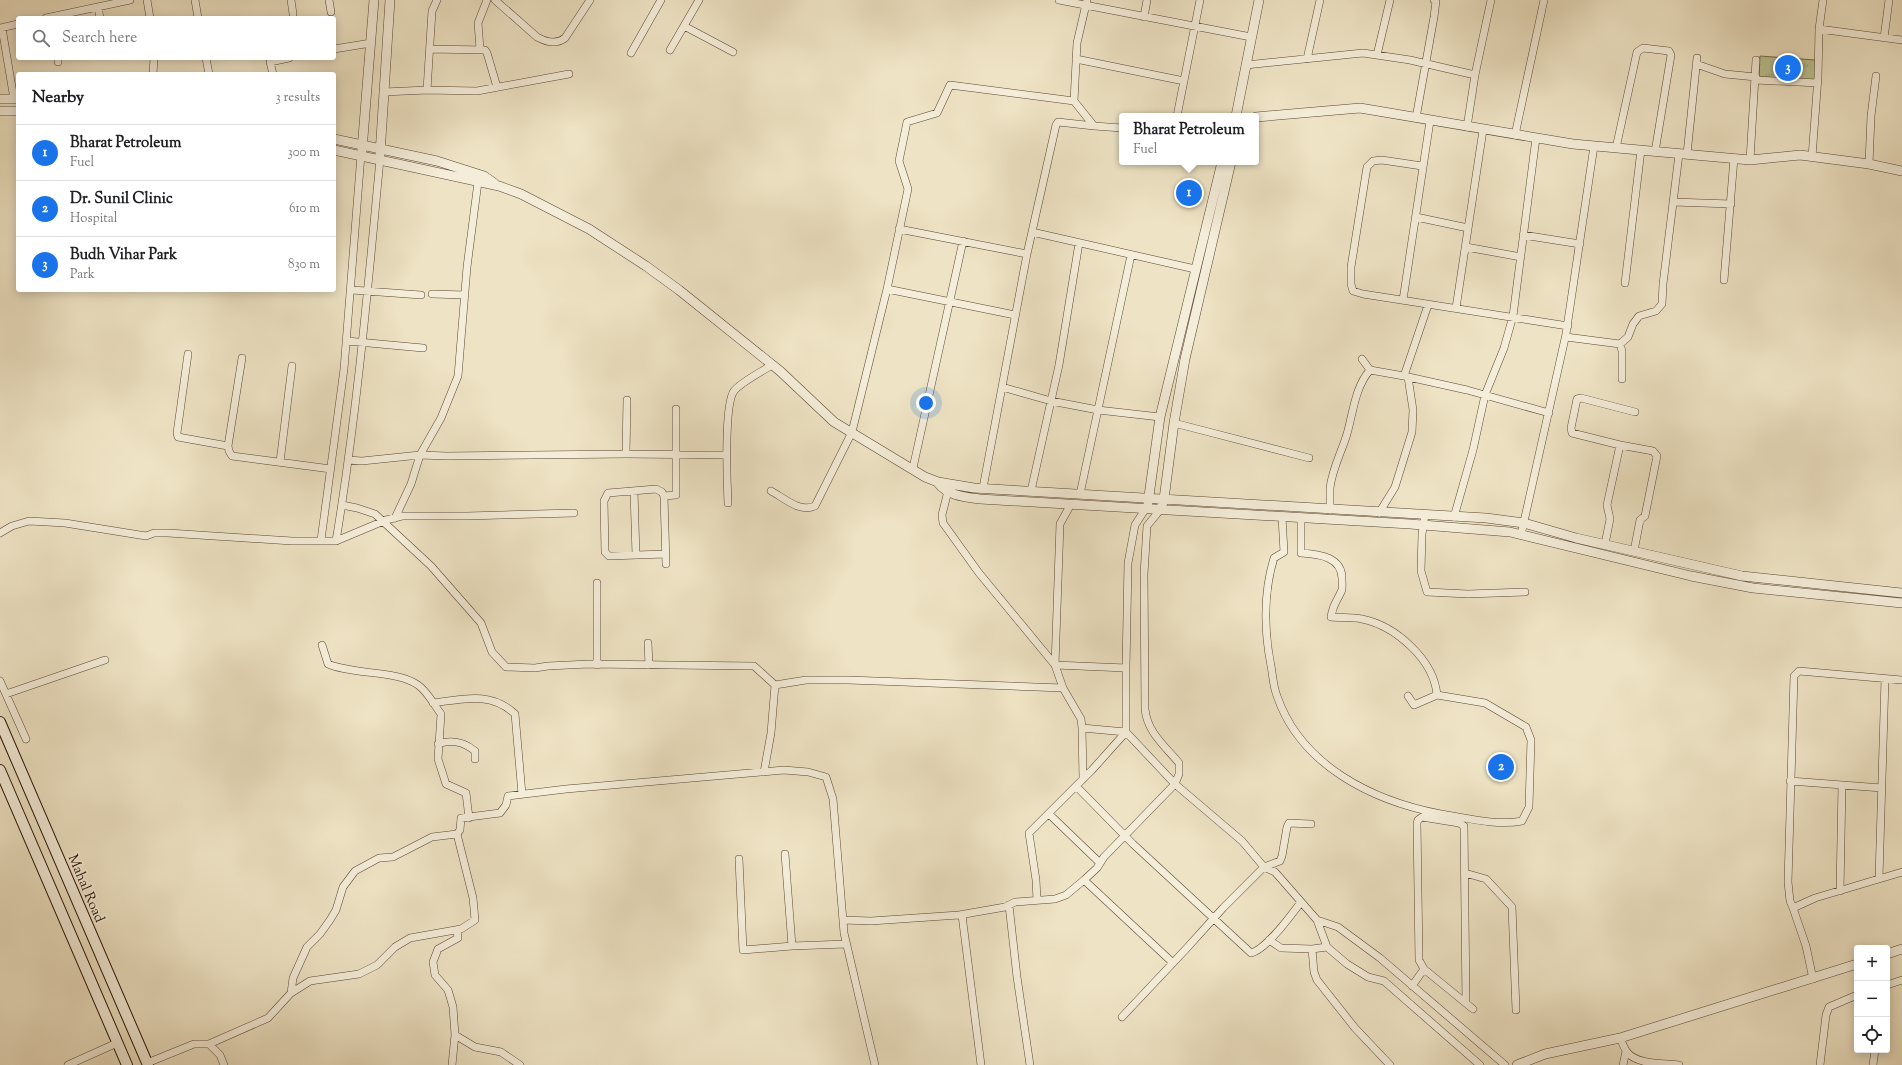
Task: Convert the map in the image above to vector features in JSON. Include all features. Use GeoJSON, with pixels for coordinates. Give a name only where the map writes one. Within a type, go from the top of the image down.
{"type":"FeatureCollection","features":[{"type":"Feature","properties":{"kind":"main road","name":"Mahal Road"},"geometry":{"type":"LineString","coordinates":[[0,722],[148,1064]]}},
{"type":"Feature","properties":{"kind":"main road"},"geometry":{"type":"LineString","coordinates":[[0,770],[127,1065]]}},
{"type":"Feature","properties":{"kind":"street"},"geometry":{"type":"LineString","coordinates":[[58,16],[130,0]]}},
{"type":"Feature","properties":{"kind":"street"},"geometry":{"type":"LineString","coordinates":[[147,0],[150,16]]}},
{"type":"Feature","properties":{"kind":"street"},"geometry":{"type":"LineString","coordinates":[[195,0],[198,16]]}},
{"type":"Feature","properties":{"kind":"street"},"geometry":{"type":"LineString","coordinates":[[291,0],[293,14]]}},
{"type":"Feature","properties":{"kind":"street"},"geometry":{"type":"LineString","coordinates":[[329,0],[331,12]]}},
{"type":"Feature","properties":{"kind":"street"},"geometry":{"type":"LineString","coordinates":[[321,540],[331,470],[352,290],[361,155],[374,0]]}},
{"type":"Feature","properties":{"kind":"street"},"geometry":{"type":"LineString","coordinates":[[336,541],[348,460],[362,343],[381,149],[390,0]]}},
{"type":"Feature","properties":{"kind":"street"},"geometry":{"type":"LineString","coordinates":[[427,90],[432,11],[437,0]]}},
{"type":"Feature","properties":{"kind":"street"},"geometry":{"type":"LineString","coordinates":[[480,49],[478,23],[487,0]]}},
{"type":"Feature","properties":{"kind":"street"},"geometry":{"type":"LineString","coordinates":[[495,0],[537,37],[545,41],[554,42],[561,41],[565,38],[590,0]]}},
{"type":"Feature","properties":{"kind":"street"},"geometry":{"type":"LineString","coordinates":[[631,53],[661,0]]}},
{"type":"Feature","properties":{"kind":"street"},"geometry":{"type":"LineString","coordinates":[[670,50],[699,0]]}},
{"type":"Feature","properties":{"kind":"street"},"geometry":{"type":"LineString","coordinates":[[1059,0],[1087,3],[1144,17],[1251,37]]}},
{"type":"Feature","properties":{"kind":"street"},"geometry":{"type":"LineString","coordinates":[[1144,17],[1147,0]]}},
{"type":"Feature","properties":{"kind":"street"},"geometry":{"type":"LineString","coordinates":[[1178,113],[1200,0]]}},
{"type":"Feature","properties":{"kind":"street"},"geometry":{"type":"LineString","coordinates":[[1237,113],[1258,0]]}},
{"type":"Feature","properties":{"kind":"street"},"geometry":{"type":"LineString","coordinates":[[1306,59],[1320,0]]}},
{"type":"Feature","properties":{"kind":"street"},"geometry":{"type":"LineString","coordinates":[[1377,55],[1390,0]]}},
{"type":"Feature","properties":{"kind":"street"},"geometry":{"type":"LineString","coordinates":[[1416,118],[1426,64],[1435,0]]}},
{"type":"Feature","properties":{"kind":"street"},"geometry":{"type":"LineString","coordinates":[[1467,127],[1475,75],[1491,0]]}},
{"type":"Feature","properties":{"kind":"street"},"geometry":{"type":"LineString","coordinates":[[1515,135],[1544,0]]}},
{"type":"Feature","properties":{"kind":"street"},"geometry":{"type":"LineString","coordinates":[[1812,157],[1818,83],[1819,29],[1823,0]]}},
{"type":"Feature","properties":{"kind":"street"},"geometry":{"type":"LineString","coordinates":[[1884,38],[1889,0]]}},
{"type":"Feature","properties":{"kind":"street"},"geometry":{"type":"LineString","coordinates":[[1087,3],[1077,43],[1074,101],[1094,126]]}},
{"type":"Feature","properties":{"kind":"street"},"geometry":{"type":"LineString","coordinates":[[98,7],[100,16]]}},
{"type":"Feature","properties":{"kind":"street"},"geometry":{"type":"LineString","coordinates":[[0,99],[16,99],[1,28],[16,24]]}},
{"type":"Feature","properties":{"kind":"street"},"geometry":{"type":"LineString","coordinates":[[684,26],[733,52]]}},
{"type":"Feature","properties":{"kind":"street"},"geometry":{"type":"LineString","coordinates":[[1819,29],[1902,40]]}},
{"type":"Feature","properties":{"kind":"street"},"geometry":{"type":"LineString","coordinates":[[336,49],[371,43]]}},
{"type":"Feature","properties":{"kind":"street"},"geometry":{"type":"LineString","coordinates":[[1616,148],[1637,52],[1643,48],[1669,51],[1671,55],[1654,152]]}},
{"type":"Feature","properties":{"kind":"street"},"geometry":{"type":"LineString","coordinates":[[430,49],[485,50],[497,87]]}},
{"type":"Feature","properties":{"kind":"street"},"geometry":{"type":"LineString","coordinates":[[1246,64],[1347,54],[1377,55],[1475,75]]}},
{"type":"Feature","properties":{"kind":"street"},"geometry":{"type":"LineString","coordinates":[[1076,59],[1184,81]]}},
{"type":"Feature","properties":{"kind":"street"},"geometry":{"type":"LineString","coordinates":[[154,60],[154,72]]}},
{"type":"Feature","properties":{"kind":"street"},"geometry":{"type":"LineString","coordinates":[[206,60],[209,72]]}},
{"type":"Feature","properties":{"kind":"street"},"geometry":{"type":"LineString","coordinates":[[272,72],[270,62],[280,60]]}},
{"type":"Feature","properties":{"kind":"street"},"geometry":{"type":"LineString","coordinates":[[1750,160],[1756,60]]}},
{"type":"Feature","properties":{"kind":"street"},"geometry":{"type":"LineString","coordinates":[[1566,337],[1620,344],[1628,337],[1633,324],[1639,316],[1656,311],[1662,304],[1673,202],[1683,154],[1696,61],[1725,74],[1818,83]]}},
{"type":"Feature","properties":{"kind":"street"},"geometry":{"type":"LineString","coordinates":[[367,86],[427,90],[476,91],[569,74]]}},
{"type":"Feature","properties":{"kind":"street"},"geometry":{"type":"LineString","coordinates":[[1869,164],[1871,116],[1876,76]]}},
{"type":"Feature","properties":{"kind":"street"},"geometry":{"type":"LineString","coordinates":[[771,491],[800,507],[808,509],[815,506],[852,432],[887,289],[908,189],[899,161],[907,122],[937,113],[950,85],[1074,101]]}},
{"type":"Feature","properties":{"kind":"street"},"geometry":{"type":"LineString","coordinates":[[1259,117],[1360,108],[1483,130],[1594,146],[1750,160],[1800,155],[1869,164],[1902,171]]}},
{"type":"Feature","properties":{"kind":"street"},"geometry":{"type":"LineString","coordinates":[[0,111],[16,111]]}},
{"type":"Feature","properties":{"kind":"street"},"geometry":{"type":"LineString","coordinates":[[1403,300],[1430,121]]}},
{"type":"Feature","properties":{"kind":"street"},"geometry":{"type":"LineString","coordinates":[[983,488],[1027,254],[1056,125],[1058,122],[1119,128]]}},
{"type":"Feature","properties":{"kind":"street"},"geometry":{"type":"LineString","coordinates":[[1456,308],[1483,130]]}},
{"type":"Feature","properties":{"kind":"street"},"geometry":{"type":"LineString","coordinates":[[1454,517],[1469,465],[1485,395],[1504,348],[1513,316],[1536,138]]}},
{"type":"Feature","properties":{"kind":"street"},"geometry":{"type":"LineString","coordinates":[[336,139],[437,161],[479,180]]}},
{"type":"Feature","properties":{"kind":"street"},"geometry":{"type":"LineString","coordinates":[[1521,535],[1566,337],[1594,146]]}},
{"type":"Feature","properties":{"kind":"street"},"geometry":{"type":"LineString","coordinates":[[336,150],[479,180],[499,186],[521,194],[589,229],[680,290],[772,365],[834,422],[913,468],[925,477],[938,482],[942,488],[983,488],[1425,515],[1524,523],[1605,544],[1742,576],[1902,593]]}},
{"type":"Feature","properties":{"kind":"street"},"geometry":{"type":"LineString","coordinates":[[1625,283],[1641,150]]}},
{"type":"Feature","properties":{"kind":"street"},"geometry":{"type":"LineString","coordinates":[[1724,280],[1734,158]]}},
{"type":"Feature","properties":{"kind":"street"},"geometry":{"type":"LineString","coordinates":[[1422,166],[1382,160],[1373,161],[1367,167],[1351,267],[1351,284],[1353,291],[1428,305],[1513,316],[1568,326]]}},
{"type":"Feature","properties":{"kind":"street"},"geometry":{"type":"LineString","coordinates":[[1037,900],[1036,880],[1029,833],[1083,779],[1126,732],[1128,564],[1135,525],[1146,508],[1149,498],[1160,417],[1221,165]]}},
{"type":"Feature","properties":{"kind":"street"},"geometry":{"type":"LineString","coordinates":[[843,920],[865,921],[962,915],[979,913],[1015,902],[1054,899],[1066,895],[1084,880],[1174,784],[1178,774],[1179,763],[1155,735],[1146,718],[1145,709],[1144,574],[1147,526],[1160,510],[1164,499],[1174,423],[1185,360],[1230,165]]}},
{"type":"Feature","properties":{"kind":"street"},"geometry":{"type":"LineString","coordinates":[[395,518],[411,484],[420,455],[441,418],[458,376],[465,295],[479,180]]}},
{"type":"Feature","properties":{"kind":"street"},"geometry":{"type":"LineString","coordinates":[[1673,202],[1731,204]]}},
{"type":"Feature","properties":{"kind":"street"},"geometry":{"type":"LineString","coordinates":[[1416,217],[1468,228]]}},
{"type":"Feature","properties":{"kind":"street"},"geometry":{"type":"LineString","coordinates":[[900,229],[1027,254]]}},
{"type":"Feature","properties":{"kind":"street"},"geometry":{"type":"LineString","coordinates":[[1032,232],[1205,272]]}},
{"type":"Feature","properties":{"kind":"street"},"geometry":{"type":"LineString","coordinates":[[1523,235],[1580,244]]}},
{"type":"Feature","properties":{"kind":"street"},"geometry":{"type":"LineString","coordinates":[[913,468],[963,241]]}},
{"type":"Feature","properties":{"kind":"street"},"geometry":{"type":"LineString","coordinates":[[1031,492],[1059,365],[1080,243]]}},
{"type":"Feature","properties":{"kind":"street"},"geometry":{"type":"LineString","coordinates":[[1466,247],[1521,257]]}},
{"type":"Feature","properties":{"kind":"street"},"geometry":{"type":"LineString","coordinates":[[1080,494],[1131,255]]}},
{"type":"Feature","properties":{"kind":"street"},"geometry":{"type":"LineString","coordinates":[[887,289],[1015,315]]}},
{"type":"Feature","properties":{"kind":"street"},"geometry":{"type":"LineString","coordinates":[[352,290],[421,295]]}},
{"type":"Feature","properties":{"kind":"street"},"geometry":{"type":"LineString","coordinates":[[432,294],[465,295]]}},
{"type":"Feature","properties":{"kind":"street"},"geometry":{"type":"LineString","coordinates":[[1379,513],[1395,487],[1412,432],[1413,410],[1406,377],[1428,305]]}},
{"type":"Feature","properties":{"kind":"street"},"geometry":{"type":"LineString","coordinates":[[346,341],[423,348]]}},
{"type":"Feature","properties":{"kind":"street"},"geometry":{"type":"LineString","coordinates":[[1620,344],[1622,351],[1622,379]]}},
{"type":"Feature","properties":{"kind":"street"},"geometry":{"type":"LineString","coordinates":[[188,354],[177,433],[178,437],[228,446]]}},
{"type":"Feature","properties":{"kind":"street"},"geometry":{"type":"LineString","coordinates":[[242,358],[228,446],[232,456],[331,470]]}},
{"type":"Feature","properties":{"kind":"street"},"geometry":{"type":"LineString","coordinates":[[1362,359],[1370,370],[1485,395],[1549,413]]}},
{"type":"Feature","properties":{"kind":"street"},"geometry":{"type":"LineString","coordinates":[[728,503],[727,455],[729,401],[734,391],[772,365]]}},
{"type":"Feature","properties":{"kind":"street"},"geometry":{"type":"LineString","coordinates":[[280,462],[292,366]]}},
{"type":"Feature","properties":{"kind":"street"},"geometry":{"type":"LineString","coordinates":[[1330,510],[1330,487],[1341,447],[1346,436],[1360,388],[1364,378],[1370,370]]}},
{"type":"Feature","properties":{"kind":"street"},"geometry":{"type":"LineString","coordinates":[[1002,387],[1051,401],[1098,410],[1160,417]]}},
{"type":"Feature","properties":{"kind":"street"},"geometry":{"type":"LineString","coordinates":[[1634,551],[1640,520],[1645,516],[1656,456],[1654,451],[1620,445],[1572,433],[1571,428],[1577,400],[1581,398],[1635,412]]}},
{"type":"Feature","properties":{"kind":"street"},"geometry":{"type":"LineString","coordinates":[[626,454],[627,400]]}},
{"type":"Feature","properties":{"kind":"street"},"geometry":{"type":"LineString","coordinates":[[664,496],[676,495],[676,409]]}},
{"type":"Feature","properties":{"kind":"street"},"geometry":{"type":"LineString","coordinates":[[1174,423],[1309,458]]}},
{"type":"Feature","properties":{"kind":"street"},"geometry":{"type":"LineString","coordinates":[[1605,544],[1610,519],[1608,505],[1620,445]]}},
{"type":"Feature","properties":{"kind":"street"},"geometry":{"type":"LineString","coordinates":[[348,460],[362,461],[420,455],[727,455]]}},
{"type":"Feature","properties":{"kind":"street"},"geometry":{"type":"LineString","coordinates":[[949,488],[958,496],[980,498],[1423,525],[1521,535],[1691,576],[1753,588],[1902,603]]}},
{"type":"Feature","properties":{"kind":"street"},"geometry":{"type":"LineString","coordinates":[[949,488],[942,515],[943,524],[947,531],[1055,665],[1063,688],[1081,718],[1083,779]]}},
{"type":"Feature","properties":{"kind":"street"},"geometry":{"type":"LineString","coordinates":[[665,554],[606,555],[604,501],[606,495],[611,492],[660,490],[664,496],[666,564]]}},
{"type":"Feature","properties":{"kind":"street"},"geometry":{"type":"LineString","coordinates":[[634,491],[636,555]]}},
{"type":"Feature","properties":{"kind":"street"},"geometry":{"type":"LineString","coordinates":[[1055,665],[1058,620],[1057,583],[1060,524],[1071,504]]}},
{"type":"Feature","properties":{"kind":"street"},"geometry":{"type":"LineString","coordinates":[[342,505],[375,514],[431,566],[481,623],[492,652],[506,667],[535,668],[598,664],[754,666],[775,685]]}},
{"type":"Feature","properties":{"kind":"street"},"geometry":{"type":"LineString","coordinates":[[0,533],[12,526],[29,520],[146,536],[154,533],[168,533],[292,541],[336,541],[402,516],[473,516],[574,513]]}},
{"type":"Feature","properties":{"kind":"street"},"geometry":{"type":"LineString","coordinates":[[1425,515],[1423,525],[1421,571],[1427,592],[1468,594],[1525,592]]}},
{"type":"Feature","properties":{"kind":"street"},"geometry":{"type":"LineString","coordinates":[[1282,517],[1284,552],[1274,558],[1269,575],[1265,632],[1276,696],[1295,732],[1315,756],[1333,770],[1360,788],[1385,799],[1417,809],[1457,816],[1509,823],[1522,821],[1529,807],[1531,740],[1526,727],[1484,703],[1437,695],[1414,705],[1408,696]]}},
{"type":"Feature","properties":{"kind":"street"},"geometry":{"type":"LineString","coordinates":[[1301,518],[1301,553],[1321,554],[1334,561],[1340,568],[1343,575],[1342,591],[1332,606],[1331,618],[1362,619],[1384,627],[1408,644],[1424,659],[1436,684],[1437,695]]}},
{"type":"Feature","properties":{"kind":"street"},"geometry":{"type":"LineString","coordinates":[[597,583],[598,664]]}},
{"type":"Feature","properties":{"kind":"street"},"geometry":{"type":"LineString","coordinates":[[648,643],[649,665]]}},
{"type":"Feature","properties":{"kind":"street"},"geometry":{"type":"LineString","coordinates":[[322,645],[328,664],[400,678],[417,685],[433,703],[441,714],[441,733],[438,744],[438,759],[446,784],[466,793],[469,818]]}},
{"type":"Feature","properties":{"kind":"street"},"geometry":{"type":"LineString","coordinates":[[6,694],[105,660]]}},
{"type":"Feature","properties":{"kind":"street"},"geometry":{"type":"LineString","coordinates":[[1055,665],[1126,668]]}},
{"type":"Feature","properties":{"kind":"street"},"geometry":{"type":"LineString","coordinates":[[1813,979],[1806,946],[1790,901],[1788,882],[1794,676],[1799,672],[1902,680]]}},
{"type":"Feature","properties":{"kind":"street"},"geometry":{"type":"LineString","coordinates":[[1879,878],[1882,788],[1881,767],[1885,678]]}},
{"type":"Feature","properties":{"kind":"street"},"geometry":{"type":"LineString","coordinates":[[775,685],[806,680],[848,680],[1063,688]]}},
{"type":"Feature","properties":{"kind":"street"},"geometry":{"type":"LineString","coordinates":[[0,681],[26,739]]}},
{"type":"Feature","properties":{"kind":"street"},"geometry":{"type":"LineString","coordinates":[[764,772],[771,733],[775,685]]}},
{"type":"Feature","properties":{"kind":"street"},"geometry":{"type":"LineString","coordinates":[[433,703],[485,698],[508,708],[515,714],[522,794]]}},
{"type":"Feature","properties":{"kind":"street"},"geometry":{"type":"LineString","coordinates":[[1082,728],[1126,732],[1174,784],[1242,841],[1264,867],[1275,872],[1317,920],[1327,947],[1347,964],[1368,978],[1384,981],[1480,1065]]}},
{"type":"Feature","properties":{"kind":"street"},"geometry":{"type":"LineString","coordinates":[[438,744],[456,741],[475,751],[475,759]]}},
{"type":"Feature","properties":{"kind":"street"},"geometry":{"type":"LineString","coordinates":[[148,1064],[194,1044],[209,1044],[268,1018],[291,993],[310,981],[329,980],[359,974],[378,965],[395,947],[410,938],[457,930],[475,920],[473,898],[457,834],[460,830],[461,818],[500,813],[507,803],[508,796],[566,789],[784,770],[808,772],[826,778],[833,799],[846,944],[875,1065]]}},
{"type":"Feature","properties":{"kind":"street"},"geometry":{"type":"LineString","coordinates":[[1790,781],[1882,788]]}},
{"type":"Feature","properties":{"kind":"street"},"geometry":{"type":"LineString","coordinates":[[1840,891],[1842,785]]}},
{"type":"Feature","properties":{"kind":"street"},"geometry":{"type":"LineString","coordinates":[[1076,786],[1125,835],[1251,953],[1256,952],[1269,940],[1301,902]]}},
{"type":"Feature","properties":{"kind":"street"},"geometry":{"type":"LineString","coordinates":[[1049,814],[1100,863]]}},
{"type":"Feature","properties":{"kind":"street"},"geometry":{"type":"LineString","coordinates":[[1466,1003],[1464,830],[1462,824],[1427,817],[1420,818],[1418,823],[1419,960],[1424,969],[1473,1009]]}},
{"type":"Feature","properties":{"kind":"street"},"geometry":{"type":"LineString","coordinates":[[1122,1017],[1264,867],[1276,863],[1281,859],[1289,823],[1311,824]]}},
{"type":"Feature","properties":{"kind":"street"},"geometry":{"type":"LineString","coordinates":[[291,993],[293,978],[304,952],[330,920],[336,910],[342,887],[354,871],[379,858],[393,857],[432,838],[457,834]]}},
{"type":"Feature","properties":{"kind":"street"},"geometry":{"type":"LineString","coordinates":[[785,854],[792,946]]}},
{"type":"Feature","properties":{"kind":"street"},"geometry":{"type":"LineString","coordinates":[[739,859],[743,950],[846,944]]}},
{"type":"Feature","properties":{"kind":"street"},"geometry":{"type":"LineString","coordinates":[[1792,908],[1815,898],[1902,872]]}},
{"type":"Feature","properties":{"kind":"street"},"geometry":{"type":"LineString","coordinates":[[1465,873],[1486,879],[1512,907],[1516,1010]]}},
{"type":"Feature","properties":{"kind":"street"},"geometry":{"type":"LineString","coordinates":[[1084,880],[1173,963]]}},
{"type":"Feature","properties":{"kind":"street"},"geometry":{"type":"LineString","coordinates":[[1009,905],[1016,977],[1030,1065]]}},
{"type":"Feature","properties":{"kind":"street"},"geometry":{"type":"LineString","coordinates":[[962,915],[981,1065]]}},
{"type":"Feature","properties":{"kind":"street"},"geometry":{"type":"LineString","coordinates":[[1317,920],[1338,927],[1380,958],[1504,1065]]}},
{"type":"Feature","properties":{"kind":"street"},"geometry":{"type":"LineString","coordinates":[[452,1065],[455,1036],[453,1006],[448,990],[435,975],[433,962],[438,949],[458,938],[457,930]]}},
{"type":"Feature","properties":{"kind":"street"},"geometry":{"type":"LineString","coordinates":[[1269,940],[1281,948],[1312,949],[1327,947]]}},
{"type":"Feature","properties":{"kind":"street"},"geometry":{"type":"LineString","coordinates":[[1312,949],[1314,972],[1320,985],[1355,1028],[1390,1065]]}},
{"type":"Feature","properties":{"kind":"street"},"geometry":{"type":"LineString","coordinates":[[1890,953],[1902,949]]}},
{"type":"Feature","properties":{"kind":"street"},"geometry":{"type":"LineString","coordinates":[[1517,1065],[1545,1054],[1620,1038],[1854,965]]}},
{"type":"Feature","properties":{"kind":"street"},"geometry":{"type":"LineString","coordinates":[[1412,986],[1424,969]]}},
{"type":"Feature","properties":{"kind":"street"},"geometry":{"type":"LineString","coordinates":[[1384,981],[1393,970]]}},
{"type":"Feature","properties":{"kind":"street"},"geometry":{"type":"LineString","coordinates":[[1890,984],[1902,980]]}},
{"type":"Feature","properties":{"kind":"street"},"geometry":{"type":"LineString","coordinates":[[1820,1065],[1826,1015],[1829,1007],[1854,996]]}},
{"type":"Feature","properties":{"kind":"street"},"geometry":{"type":"LineString","coordinates":[[455,1036],[475,1047],[502,1052],[520,1065]]}},
{"type":"Feature","properties":{"kind":"street"},"geometry":{"type":"LineString","coordinates":[[1620,1038],[1626,1051],[1633,1059],[1646,1062],[1679,1065]]}},
{"type":"Feature","properties":{"kind":"street"},"geometry":{"type":"LineString","coordinates":[[68,1065],[117,1043]]}},
{"type":"Feature","properties":{"kind":"street"},"geometry":{"type":"LineString","coordinates":[[209,1044],[220,1055],[224,1065]]}},
{"type":"Feature","properties":{"kind":"street"},"geometry":{"type":"LineString","coordinates":[[1623,1065],[1626,1051]]}},
{"type":"Feature","properties":{"kind":"street"},"geometry":{"type":"LineString","coordinates":[[1873,1065],[1875,1053]]}},
{"type":"Feature","properties":{"kind":"green space"},"geometry":{"type":"Polygon","coordinates":[[[1760,56],[1815,60],[1818,80],[1759,77],[1760,56]]]}},
{"type":"Feature","properties":{"kind":"place","name":"Budh Vihar Park"},"geometry":{"type":"Point","coordinates":[1788,68]}},
{"type":"Feature","properties":{"kind":"place","name":"Bharat Petroleum"},"geometry":{"type":"Point","coordinates":[1189,193]}},
{"type":"Feature","properties":{"kind":"place","name":"Dr. Sunil Clinic"},"geometry":{"type":"Point","coordinates":[1501,767]}}]}
